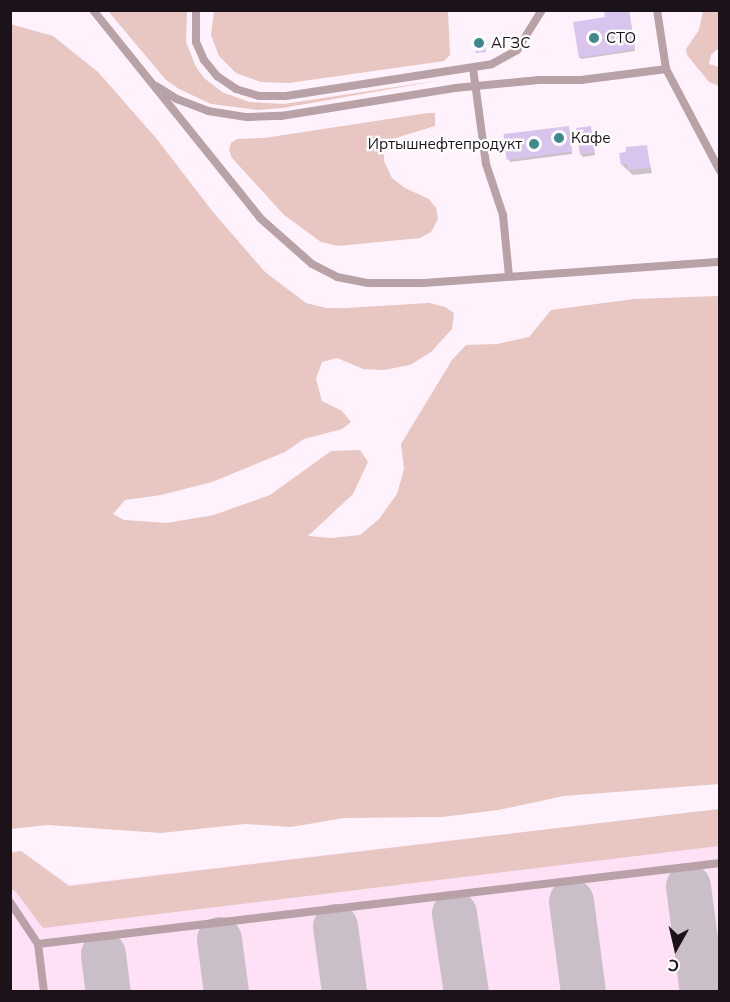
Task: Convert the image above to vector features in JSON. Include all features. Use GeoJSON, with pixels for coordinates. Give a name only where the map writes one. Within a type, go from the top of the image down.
{"type":"FeatureCollection","features":[{"type":"Feature","properties":{"kind":"lane"},"geometry":{"type":"LineString","coordinates":[[93,10],[261,218],[312,264],[337,277],[368,283],[424,283],[720,262]]}},
{"type":"Feature","properties":{"kind":"lane"},"geometry":{"type":"LineString","coordinates":[[196,10],[196,42],[204,60],[217,76],[236,89],[259,96],[286,96],[492,64],[517,50],[542,10]]}},
{"type":"Feature","properties":{"kind":"lane"},"geometry":{"type":"LineString","coordinates":[[657,10],[666,69],[720,171]]}},
{"type":"Feature","properties":{"kind":"lane"},"geometry":{"type":"LineString","coordinates":[[472,68],[486,164],[503,215],[509,276]]}},
{"type":"Feature","properties":{"kind":"lane"},"geometry":{"type":"LineString","coordinates":[[151,82],[187,104],[216,113],[247,117],[280,116],[475,86],[539,80],[581,80],[666,69]]}},
{"type":"Feature","properties":{"kind":"lane"},"geometry":{"type":"LineString","coordinates":[[38,945],[720,863]]}},
{"type":"Feature","properties":{"kind":"lane"},"geometry":{"type":"LineString","coordinates":[[10,902],[38,945],[44,992]]}},
{"type":"Feature","properties":{"kind":"shaded area"},"geometry":{"type":"Polygon","coordinates":[[[108,11],[187,11],[186,42],[196,67],[204,78],[222,92],[249,102],[284,104],[441,80],[283,108],[257,110],[211,104],[179,89],[166,80],[108,11]]]}},
{"type":"Feature","properties":{"kind":"shaded area"},"geometry":{"type":"Polygon","coordinates":[[[214,11],[448,11],[450,55],[444,61],[289,83],[261,82],[236,73],[219,56],[211,35],[214,11]]]}},
{"type":"Feature","properties":{"kind":"shaded area"},"geometry":{"type":"Polygon","coordinates":[[[703,11],[719,11],[719,48],[711,55],[709,64],[719,67],[719,86],[709,82],[687,55],[686,49],[699,30],[703,11]]]}},
{"type":"Feature","properties":{"kind":"shaded area"},"geometry":{"type":"Polygon","coordinates":[[[10,24],[53,36],[98,72],[156,138],[213,212],[265,272],[306,303],[326,308],[346,308],[429,303],[445,307],[454,313],[452,329],[431,352],[410,365],[384,370],[363,369],[337,358],[322,362],[316,379],[322,401],[342,411],[351,422],[342,429],[304,439],[285,452],[212,482],[161,495],[125,500],[113,514],[124,520],[167,523],[214,515],[270,495],[331,451],[360,450],[368,462],[353,494],[308,536],[331,538],[360,535],[379,519],[397,494],[404,469],[401,444],[452,360],[466,345],[497,344],[529,337],[551,310],[634,299],[719,296],[719,784],[564,796],[498,810],[442,817],[344,818],[291,827],[245,824],[161,833],[48,825],[11,829],[10,24]]]}},
{"type":"Feature","properties":{"kind":"shaded area"},"geometry":{"type":"Polygon","coordinates":[[[435,113],[435,126],[389,140],[384,147],[384,161],[392,178],[405,188],[429,199],[436,208],[438,219],[431,232],[420,238],[338,246],[321,242],[284,215],[232,158],[229,150],[231,143],[237,139],[264,138],[435,113]]]}},
{"type":"Feature","properties":{"kind":"shaded area"},"geometry":{"type":"Polygon","coordinates":[[[719,809],[719,991],[11,991],[10,852],[21,851],[69,885],[719,809]]]}},
{"type":"Feature","properties":{"kind":"shaded area"},"geometry":{"type":"Polygon","coordinates":[[[719,809],[719,846],[43,928],[16,892],[11,889],[11,853],[21,851],[69,886],[719,809]]]}},
{"type":"Feature","properties":{"kind":"building"},"geometry":{"type":"Polygon","coordinates":[[[604,10],[629,10],[635,49],[579,58],[573,22],[605,17],[604,10]]]}},
{"type":"Feature","properties":{"kind":"building"},"geometry":{"type":"Polygon","coordinates":[[[484,38],[486,52],[476,53],[473,40],[484,38]]]}},
{"type":"Feature","properties":{"kind":"building"},"geometry":{"type":"Polygon","coordinates":[[[569,126],[572,152],[507,160],[503,134],[569,126]]]}},
{"type":"Feature","properties":{"kind":"building"},"geometry":{"type":"Polygon","coordinates":[[[591,126],[595,153],[580,155],[576,128],[591,126]]]}},
{"type":"Feature","properties":{"kind":"building"},"geometry":{"type":"Polygon","coordinates":[[[647,145],[650,168],[628,170],[627,164],[621,165],[619,153],[626,152],[626,147],[647,145]]]}},
{"type":"Feature","properties":{"kind":"taxiway"},"geometry":{"type":"LineString","coordinates":[[688,886],[702,992]]}},
{"type":"Feature","properties":{"kind":"taxiway"},"geometry":{"type":"LineString","coordinates":[[571,901],[583,992]]}},
{"type":"Feature","properties":{"kind":"taxiway"},"geometry":{"type":"LineString","coordinates":[[454,913],[466,992]]}},
{"type":"Feature","properties":{"kind":"taxiway"},"geometry":{"type":"LineString","coordinates":[[335,926],[344,992]]}},
{"type":"Feature","properties":{"kind":"taxiway"},"geometry":{"type":"LineString","coordinates":[[219,939],[226,992]]}},
{"type":"Feature","properties":{"kind":"taxiway"},"geometry":{"type":"LineString","coordinates":[[103,954],[108,992]]}},
{"type":"Feature","properties":{"kind":"place","name":"СТО"},"geometry":{"type":"Point","coordinates":[594,38]}},
{"type":"Feature","properties":{"kind":"place","name":"АГЗС"},"geometry":{"type":"Point","coordinates":[479,43]}},
{"type":"Feature","properties":{"kind":"place","name":"Кафе"},"geometry":{"type":"Point","coordinates":[559,138]}},
{"type":"Feature","properties":{"kind":"place","name":"Иртышнефтепродукт"},"geometry":{"type":"Point","coordinates":[534,144]}}]}
